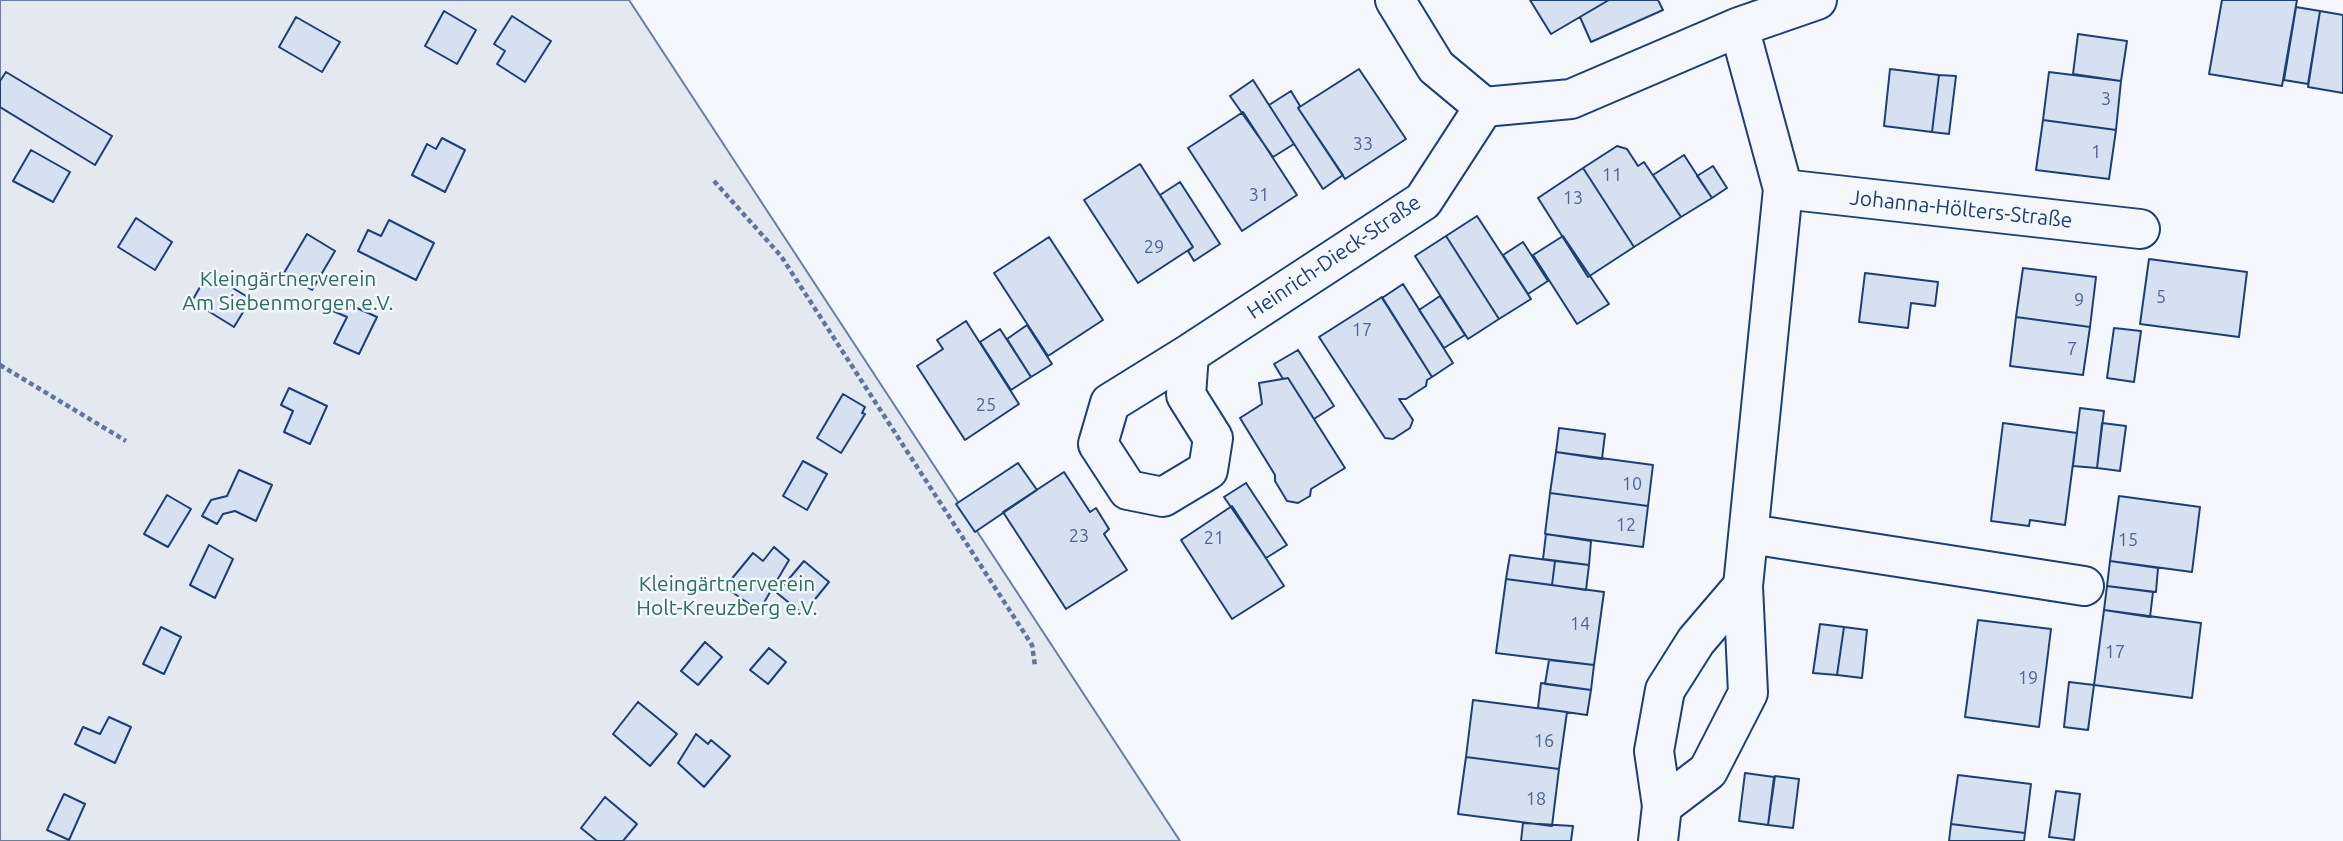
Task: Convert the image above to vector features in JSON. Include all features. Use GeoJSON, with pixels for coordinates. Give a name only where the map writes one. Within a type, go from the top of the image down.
{"type":"FeatureCollection","features":[{"type":"Feature","properties":{"kind":"street"},"geometry":{"type":"LineString","coordinates":[[1395,0],[1436,67],[1485,107],[1571,99],[1739,27],[1817,0]]}},
{"type":"Feature","properties":{"kind":"street"},"geometry":{"type":"LineString","coordinates":[[1660,824],[1708,771],[1748,693],[1744,586],[1783,189],[1739,27]]}},
{"type":"Feature","properties":{"kind":"street","name":"Heinrich-Dieck-Straße"},"geometry":{"type":"LineString","coordinates":[[1189,355],[1423,201],[1485,107]]}},
{"type":"Feature","properties":{"kind":"street","name":"Johanna-Hölters-Straße"},"geometry":{"type":"LineString","coordinates":[[1783,189],[2140,229]]}},
{"type":"Feature","properties":{"kind":"street"},"geometry":{"type":"LineString","coordinates":[[1750,534],[2084,586]]}},
{"type":"Feature","properties":{"kind":"street"},"geometry":{"type":"LineString","coordinates":[[1660,824],[1654,751],[1665,690],[1696,641],[1744,586]]}},
{"type":"Feature","properties":{"kind":"path"},"geometry":{"type":"LineString","coordinates":[[714,181],[789,267],[1032,645],[1035,666]]}},
{"type":"Feature","properties":{"kind":"path"},"geometry":{"type":"LineString","coordinates":[[0,365],[125,441]]}},
{"type":"Feature","properties":{"kind":"green space"},"geometry":{"type":"Polygon","coordinates":[[[0,0],[629,0],[1180,841],[0,841],[0,0]]]}},
{"type":"Feature","properties":{"kind":"building"},"geometry":{"type":"Polygon","coordinates":[[[1530,0],[1609,0],[1551,34],[1530,0]]]}},
{"type":"Feature","properties":{"kind":"building"},"geometry":{"type":"Polygon","coordinates":[[[1609,0],[1658,0],[1663,10],[1591,42],[1580,17],[1609,0]]]}},
{"type":"Feature","properties":{"kind":"building"},"geometry":{"type":"Polygon","coordinates":[[[2222,0],[2297,0],[2282,86],[2209,74],[2222,0]]]}},
{"type":"Feature","properties":{"kind":"building"},"geometry":{"type":"Polygon","coordinates":[[[2296,7],[2320,11],[2308,84],[2284,80],[2296,7]]]}},
{"type":"Feature","properties":{"kind":"building"},"geometry":{"type":"Polygon","coordinates":[[[444,11],[476,30],[457,64],[425,46],[444,11]]]}},
{"type":"Feature","properties":{"kind":"building"},"geometry":{"type":"Polygon","coordinates":[[[2320,11],[2343,15],[2343,93],[2308,87],[2320,11]]]}},
{"type":"Feature","properties":{"kind":"building"},"geometry":{"type":"Polygon","coordinates":[[[512,16],[551,41],[525,82],[497,64],[505,51],[494,44],[512,16]]]}},
{"type":"Feature","properties":{"kind":"building"},"geometry":{"type":"Polygon","coordinates":[[[296,17],[340,42],[322,72],[279,47],[296,17]]]}},
{"type":"Feature","properties":{"kind":"building"},"geometry":{"type":"Polygon","coordinates":[[[2078,34],[2127,41],[2121,81],[2073,74],[2078,34]]]}},
{"type":"Feature","properties":{"kind":"building"},"geometry":{"type":"Polygon","coordinates":[[[1359,69],[1406,139],[1345,179],[1298,108],[1359,69]]]}},
{"type":"Feature","properties":{"kind":"building"},"geometry":{"type":"Polygon","coordinates":[[[1890,69],[1939,75],[1932,132],[1884,126],[1890,69]]]}},
{"type":"Feature","properties":{"kind":"building"},"geometry":{"type":"Polygon","coordinates":[[[6,72],[112,136],[95,165],[0,107],[0,81],[6,72]]]}},
{"type":"Feature","properties":{"kind":"building"},"geometry":{"type":"Polygon","coordinates":[[[2049,72],[2121,81],[2116,130],[2043,120],[2049,72]]]}},
{"type":"Feature","properties":{"kind":"building"},"geometry":{"type":"Polygon","coordinates":[[[1939,75],[1956,76],[1949,134],[1932,132],[1939,75]]]}},
{"type":"Feature","properties":{"kind":"building"},"geometry":{"type":"Polygon","coordinates":[[[1253,80],[1294,144],[1273,157],[1230,96],[1253,80]]]}},
{"type":"Feature","properties":{"kind":"building"},"geometry":{"type":"Polygon","coordinates":[[[1291,91],[1300,106],[1298,108],[1343,175],[1323,189],[1269,105],[1291,91]]]}},
{"type":"Feature","properties":{"kind":"building"},"geometry":{"type":"Polygon","coordinates":[[[1243,112],[1297,195],[1242,231],[1188,148],[1243,112]]]}},
{"type":"Feature","properties":{"kind":"building"},"geometry":{"type":"Polygon","coordinates":[[[2043,120],[2116,130],[2109,179],[2036,170],[2043,120]]]}},
{"type":"Feature","properties":{"kind":"building"},"geometry":{"type":"Polygon","coordinates":[[[442,138],[465,150],[445,192],[412,175],[427,144],[436,149],[442,138]]]}},
{"type":"Feature","properties":{"kind":"building"},"geometry":{"type":"Polygon","coordinates":[[[1617,146],[1627,149],[1638,166],[1644,162],[1681,217],[1634,247],[1583,168],[1617,146]]]}},
{"type":"Feature","properties":{"kind":"building"},"geometry":{"type":"Polygon","coordinates":[[[31,150],[70,172],[53,202],[13,181],[31,150]]]}},
{"type":"Feature","properties":{"kind":"building"},"geometry":{"type":"Polygon","coordinates":[[[1684,155],[1712,198],[1681,217],[1653,175],[1684,155]]]}},
{"type":"Feature","properties":{"kind":"building"},"geometry":{"type":"Polygon","coordinates":[[[1140,164],[1193,247],[1138,283],[1084,200],[1140,164]]]}},
{"type":"Feature","properties":{"kind":"building"},"geometry":{"type":"Polygon","coordinates":[[[1713,166],[1727,188],[1712,198],[1697,176],[1713,166]]]}},
{"type":"Feature","properties":{"kind":"building"},"geometry":{"type":"Polygon","coordinates":[[[1583,168],[1634,247],[1588,277],[1538,198],[1583,168]]]}},
{"type":"Feature","properties":{"kind":"building"},"geometry":{"type":"Polygon","coordinates":[[[1180,182],[1220,244],[1194,261],[1188,251],[1193,247],[1160,195],[1180,182]]]}},
{"type":"Feature","properties":{"kind":"building"},"geometry":{"type":"Polygon","coordinates":[[[1477,216],[1531,299],[1499,319],[1446,236],[1477,216]]]}},
{"type":"Feature","properties":{"kind":"building"},"geometry":{"type":"Polygon","coordinates":[[[136,218],[172,242],[155,270],[118,247],[136,218]]]}},
{"type":"Feature","properties":{"kind":"building"},"geometry":{"type":"Polygon","coordinates":[[[389,220],[434,243],[416,280],[358,251],[368,230],[381,236],[389,220]]]}},
{"type":"Feature","properties":{"kind":"building"},"geometry":{"type":"Polygon","coordinates":[[[307,234],[335,251],[312,290],[284,273],[307,234]]]}},
{"type":"Feature","properties":{"kind":"building"},"geometry":{"type":"Polygon","coordinates":[[[1446,236],[1499,319],[1468,339],[1415,256],[1446,236]]]}},
{"type":"Feature","properties":{"kind":"building"},"geometry":{"type":"Polygon","coordinates":[[[1563,236],[1609,304],[1577,324],[1533,255],[1563,236]]]}},
{"type":"Feature","properties":{"kind":"building"},"geometry":{"type":"Polygon","coordinates":[[[1049,237],[1103,320],[1048,356],[994,273],[1049,237]]]}},
{"type":"Feature","properties":{"kind":"building"},"geometry":{"type":"Polygon","coordinates":[[[1523,242],[1548,281],[1528,294],[1503,255],[1523,242]]]}},
{"type":"Feature","properties":{"kind":"building"},"geometry":{"type":"Polygon","coordinates":[[[2149,259],[2247,272],[2239,337],[2140,324],[2149,259]]]}},
{"type":"Feature","properties":{"kind":"building"},"geometry":{"type":"Polygon","coordinates":[[[2023,268],[2096,277],[2090,327],[2016,317],[2023,268]]]}},
{"type":"Feature","properties":{"kind":"building"},"geometry":{"type":"Polygon","coordinates":[[[208,273],[251,299],[234,327],[192,301],[208,273]]]}},
{"type":"Feature","properties":{"kind":"building"},"geometry":{"type":"Polygon","coordinates":[[[1865,273],[1938,282],[1935,306],[1911,303],[1908,328],[1859,322],[1865,273]]]}},
{"type":"Feature","properties":{"kind":"building"},"geometry":{"type":"Polygon","coordinates":[[[1403,284],[1453,363],[1432,377],[1382,298],[1403,284]]]}},
{"type":"Feature","properties":{"kind":"building"},"geometry":{"type":"Polygon","coordinates":[[[1440,296],[1465,335],[1444,348],[1419,310],[1440,296]]]}},
{"type":"Feature","properties":{"kind":"building"},"geometry":{"type":"Polygon","coordinates":[[[1382,297],[1432,377],[1427,380],[1426,386],[1406,399],[1399,399],[1413,420],[1410,428],[1393,439],[1385,438],[1319,337],[1382,297]]]}},
{"type":"Feature","properties":{"kind":"building"},"geometry":{"type":"Polygon","coordinates":[[[339,300],[377,317],[359,354],[334,343],[347,317],[333,311],[339,300]]]}},
{"type":"Feature","properties":{"kind":"building"},"geometry":{"type":"Polygon","coordinates":[[[2016,317],[2090,327],[2083,375],[2010,366],[2016,317]]]}},
{"type":"Feature","properties":{"kind":"building"},"geometry":{"type":"Polygon","coordinates":[[[966,321],[1019,404],[965,440],[917,366],[943,349],[937,340],[966,321]]]}},
{"type":"Feature","properties":{"kind":"building"},"geometry":{"type":"Polygon","coordinates":[[[1027,325],[1052,364],[1031,377],[1007,339],[1027,325]]]}},
{"type":"Feature","properties":{"kind":"building"},"geometry":{"type":"Polygon","coordinates":[[[2114,328],[2141,331],[2134,382],[2107,378],[2114,328]]]}},
{"type":"Feature","properties":{"kind":"building"},"geometry":{"type":"Polygon","coordinates":[[[1000,329],[1031,377],[1011,390],[980,342],[1000,329]]]}},
{"type":"Feature","properties":{"kind":"building"},"geometry":{"type":"Polygon","coordinates":[[[1298,350],[1334,406],[1314,419],[1288,378],[1283,379],[1274,364],[1298,350]]]}},
{"type":"Feature","properties":{"kind":"building"},"geometry":{"type":"Polygon","coordinates":[[[1288,378],[1345,468],[1311,489],[1310,496],[1298,503],[1287,501],[1275,481],[1275,475],[1240,418],[1262,404],[1259,383],[1288,378]]]}},
{"type":"Feature","properties":{"kind":"building"},"geometry":{"type":"Polygon","coordinates":[[[289,388],[327,406],[310,444],[284,432],[293,411],[281,405],[289,388]]]}},
{"type":"Feature","properties":{"kind":"building"},"geometry":{"type":"Polygon","coordinates":[[[843,394],[865,407],[862,413],[865,414],[841,453],[817,438],[843,394]]]}},
{"type":"Feature","properties":{"kind":"building"},"geometry":{"type":"Polygon","coordinates":[[[2080,408],[2104,411],[2097,468],[2073,466],[2080,408]]]}},
{"type":"Feature","properties":{"kind":"building"},"geometry":{"type":"Polygon","coordinates":[[[2003,423],[2077,433],[2065,525],[2030,520],[2029,526],[1991,521],[2003,423]]]}},
{"type":"Feature","properties":{"kind":"building"},"geometry":{"type":"Polygon","coordinates":[[[2102,423],[2126,426],[2120,471],[2097,468],[2102,423]]]}},
{"type":"Feature","properties":{"kind":"building"},"geometry":{"type":"Polygon","coordinates":[[[1559,428],[1605,434],[1602,459],[1556,452],[1559,428]]]}},
{"type":"Feature","properties":{"kind":"building"},"geometry":{"type":"Polygon","coordinates":[[[1556,452],[1653,465],[1648,506],[1550,493],[1556,452]]]}},
{"type":"Feature","properties":{"kind":"building"},"geometry":{"type":"Polygon","coordinates":[[[803,461],[827,474],[807,510],[783,496],[803,461]]]}},
{"type":"Feature","properties":{"kind":"building"},"geometry":{"type":"Polygon","coordinates":[[[1018,463],[1037,490],[975,532],[956,504],[1018,463]]]}},
{"type":"Feature","properties":{"kind":"building"},"geometry":{"type":"Polygon","coordinates":[[[239,470],[272,485],[256,521],[235,511],[223,514],[217,524],[202,516],[211,500],[227,496],[239,470]]]}},
{"type":"Feature","properties":{"kind":"building"},"geometry":{"type":"Polygon","coordinates":[[[1064,472],[1090,512],[1096,508],[1109,529],[1104,534],[1127,570],[1066,609],[1003,512],[1064,472]]]}},
{"type":"Feature","properties":{"kind":"building"},"geometry":{"type":"Polygon","coordinates":[[[1246,483],[1287,545],[1266,558],[1224,497],[1246,483]]]}},
{"type":"Feature","properties":{"kind":"building"},"geometry":{"type":"Polygon","coordinates":[[[1550,493],[1648,506],[1643,547],[1545,534],[1550,493]]]}},
{"type":"Feature","properties":{"kind":"building"},"geometry":{"type":"Polygon","coordinates":[[[167,495],[191,509],[168,547],[144,534],[167,495]]]}},
{"type":"Feature","properties":{"kind":"building"},"geometry":{"type":"Polygon","coordinates":[[[2119,496],[2200,507],[2192,572],[2110,561],[2119,496]]]}},
{"type":"Feature","properties":{"kind":"building"},"geometry":{"type":"Polygon","coordinates":[[[1232,506],[1284,586],[1232,619],[1181,540],[1232,506]]]}},
{"type":"Feature","properties":{"kind":"building"},"geometry":{"type":"Polygon","coordinates":[[[1546,534],[1591,541],[1589,565],[1543,559],[1546,534]]]}},
{"type":"Feature","properties":{"kind":"building"},"geometry":{"type":"Polygon","coordinates":[[[209,545],[233,559],[215,598],[190,585],[209,545]]]}},
{"type":"Feature","properties":{"kind":"building"},"geometry":{"type":"Polygon","coordinates":[[[774,547],[789,560],[759,611],[725,587],[753,553],[763,561],[774,547]]]}},
{"type":"Feature","properties":{"kind":"building"},"geometry":{"type":"Polygon","coordinates":[[[1510,555],[1555,561],[1552,585],[1506,579],[1510,555]]]}},
{"type":"Feature","properties":{"kind":"building"},"geometry":{"type":"Polygon","coordinates":[[[804,561],[829,582],[803,614],[777,593],[804,561]]]}},
{"type":"Feature","properties":{"kind":"building"},"geometry":{"type":"Polygon","coordinates":[[[1555,561],[1589,565],[1586,590],[1552,585],[1555,561]]]}},
{"type":"Feature","properties":{"kind":"building"},"geometry":{"type":"Polygon","coordinates":[[[2110,561],[2158,568],[2156,592],[2107,586],[2110,561]]]}},
{"type":"Feature","properties":{"kind":"building"},"geometry":{"type":"Polygon","coordinates":[[[1506,579],[1604,592],[1594,665],[1496,653],[1506,579]]]}},
{"type":"Feature","properties":{"kind":"building"},"geometry":{"type":"Polygon","coordinates":[[[2107,586],[2153,592],[2150,617],[2104,610],[2107,586]]]}},
{"type":"Feature","properties":{"kind":"building"},"geometry":{"type":"Polygon","coordinates":[[[2104,610],[2201,623],[2192,698],[2094,685],[2104,610]]]}},
{"type":"Feature","properties":{"kind":"building"},"geometry":{"type":"Polygon","coordinates":[[[1978,620],[2051,629],[2039,727],[1965,717],[1978,620]]]}},
{"type":"Feature","properties":{"kind":"building"},"geometry":{"type":"Polygon","coordinates":[[[1820,624],[1844,627],[1837,675],[1813,673],[1820,624]]]}},
{"type":"Feature","properties":{"kind":"building"},"geometry":{"type":"Polygon","coordinates":[[[161,627],[181,637],[164,674],[143,664],[161,627]]]}},
{"type":"Feature","properties":{"kind":"building"},"geometry":{"type":"Polygon","coordinates":[[[1844,627],[1867,630],[1862,678],[1837,675],[1844,627]]]}},
{"type":"Feature","properties":{"kind":"building"},"geometry":{"type":"Polygon","coordinates":[[[705,642],[722,657],[698,685],[681,671],[705,642]]]}},
{"type":"Feature","properties":{"kind":"building"},"geometry":{"type":"Polygon","coordinates":[[[769,648],[786,662],[768,684],[750,670],[769,648]]]}},
{"type":"Feature","properties":{"kind":"building"},"geometry":{"type":"Polygon","coordinates":[[[1549,660],[1594,665],[1591,690],[1545,684],[1549,660]]]}},
{"type":"Feature","properties":{"kind":"building"},"geometry":{"type":"Polygon","coordinates":[[[2069,682],[2094,685],[2088,730],[2064,727],[2069,682]]]}},
{"type":"Feature","properties":{"kind":"building"},"geometry":{"type":"Polygon","coordinates":[[[1541,683],[1591,690],[1587,715],[1538,708],[1541,683]]]}},
{"type":"Feature","properties":{"kind":"building"},"geometry":{"type":"Polygon","coordinates":[[[1473,700],[1567,712],[1559,769],[1466,757],[1473,700]]]}},
{"type":"Feature","properties":{"kind":"building"},"geometry":{"type":"Polygon","coordinates":[[[638,702],[677,734],[650,766],[613,734],[638,702]]]}},
{"type":"Feature","properties":{"kind":"building"},"geometry":{"type":"Polygon","coordinates":[[[109,717],[131,727],[115,763],[75,744],[83,727],[100,734],[109,717]]]}},
{"type":"Feature","properties":{"kind":"building"},"geometry":{"type":"Polygon","coordinates":[[[696,734],[708,744],[711,740],[730,756],[704,787],[678,763],[696,734]]]}},
{"type":"Feature","properties":{"kind":"building"},"geometry":{"type":"Polygon","coordinates":[[[1466,757],[1559,769],[1552,826],[1458,814],[1466,757]]]}},
{"type":"Feature","properties":{"kind":"building"},"geometry":{"type":"Polygon","coordinates":[[[1745,773],[1774,777],[1768,825],[1739,821],[1745,773]]]}},
{"type":"Feature","properties":{"kind":"building"},"geometry":{"type":"Polygon","coordinates":[[[1958,775],[2031,784],[2025,833],[1951,824],[1958,775]]]}},
{"type":"Feature","properties":{"kind":"building"},"geometry":{"type":"Polygon","coordinates":[[[1775,776],[1799,779],[1793,828],[1768,825],[1775,776]]]}},
{"type":"Feature","properties":{"kind":"building"},"geometry":{"type":"Polygon","coordinates":[[[2056,791],[2080,794],[2074,840],[2049,837],[2056,791]]]}},
{"type":"Feature","properties":{"kind":"building"},"geometry":{"type":"Polygon","coordinates":[[[64,794],[85,804],[69,840],[47,830],[64,794]]]}},
{"type":"Feature","properties":{"kind":"building"},"geometry":{"type":"Polygon","coordinates":[[[605,797],[637,824],[623,841],[597,841],[581,828],[605,797]]]}},
{"type":"Feature","properties":{"kind":"building"},"geometry":{"type":"Polygon","coordinates":[[[1523,823],[1573,826],[1571,841],[1521,841],[1523,823]]]}},
{"type":"Feature","properties":{"kind":"building"},"geometry":{"type":"Polygon","coordinates":[[[1951,824],[2025,833],[2024,841],[1949,841],[1951,824]]]}},
{"type":"Feature","properties":{"kind":"park label","name":"Kleingärtnerverein Am Siebenmorgen e.V."},"geometry":{"type":"Point","coordinates":[288,291]}},
{"type":"Feature","properties":{"kind":"park label","name":"Kleingärtnerverein Holt-Kreuzberg e.V."},"geometry":{"type":"Point","coordinates":[727,596]}}]}
